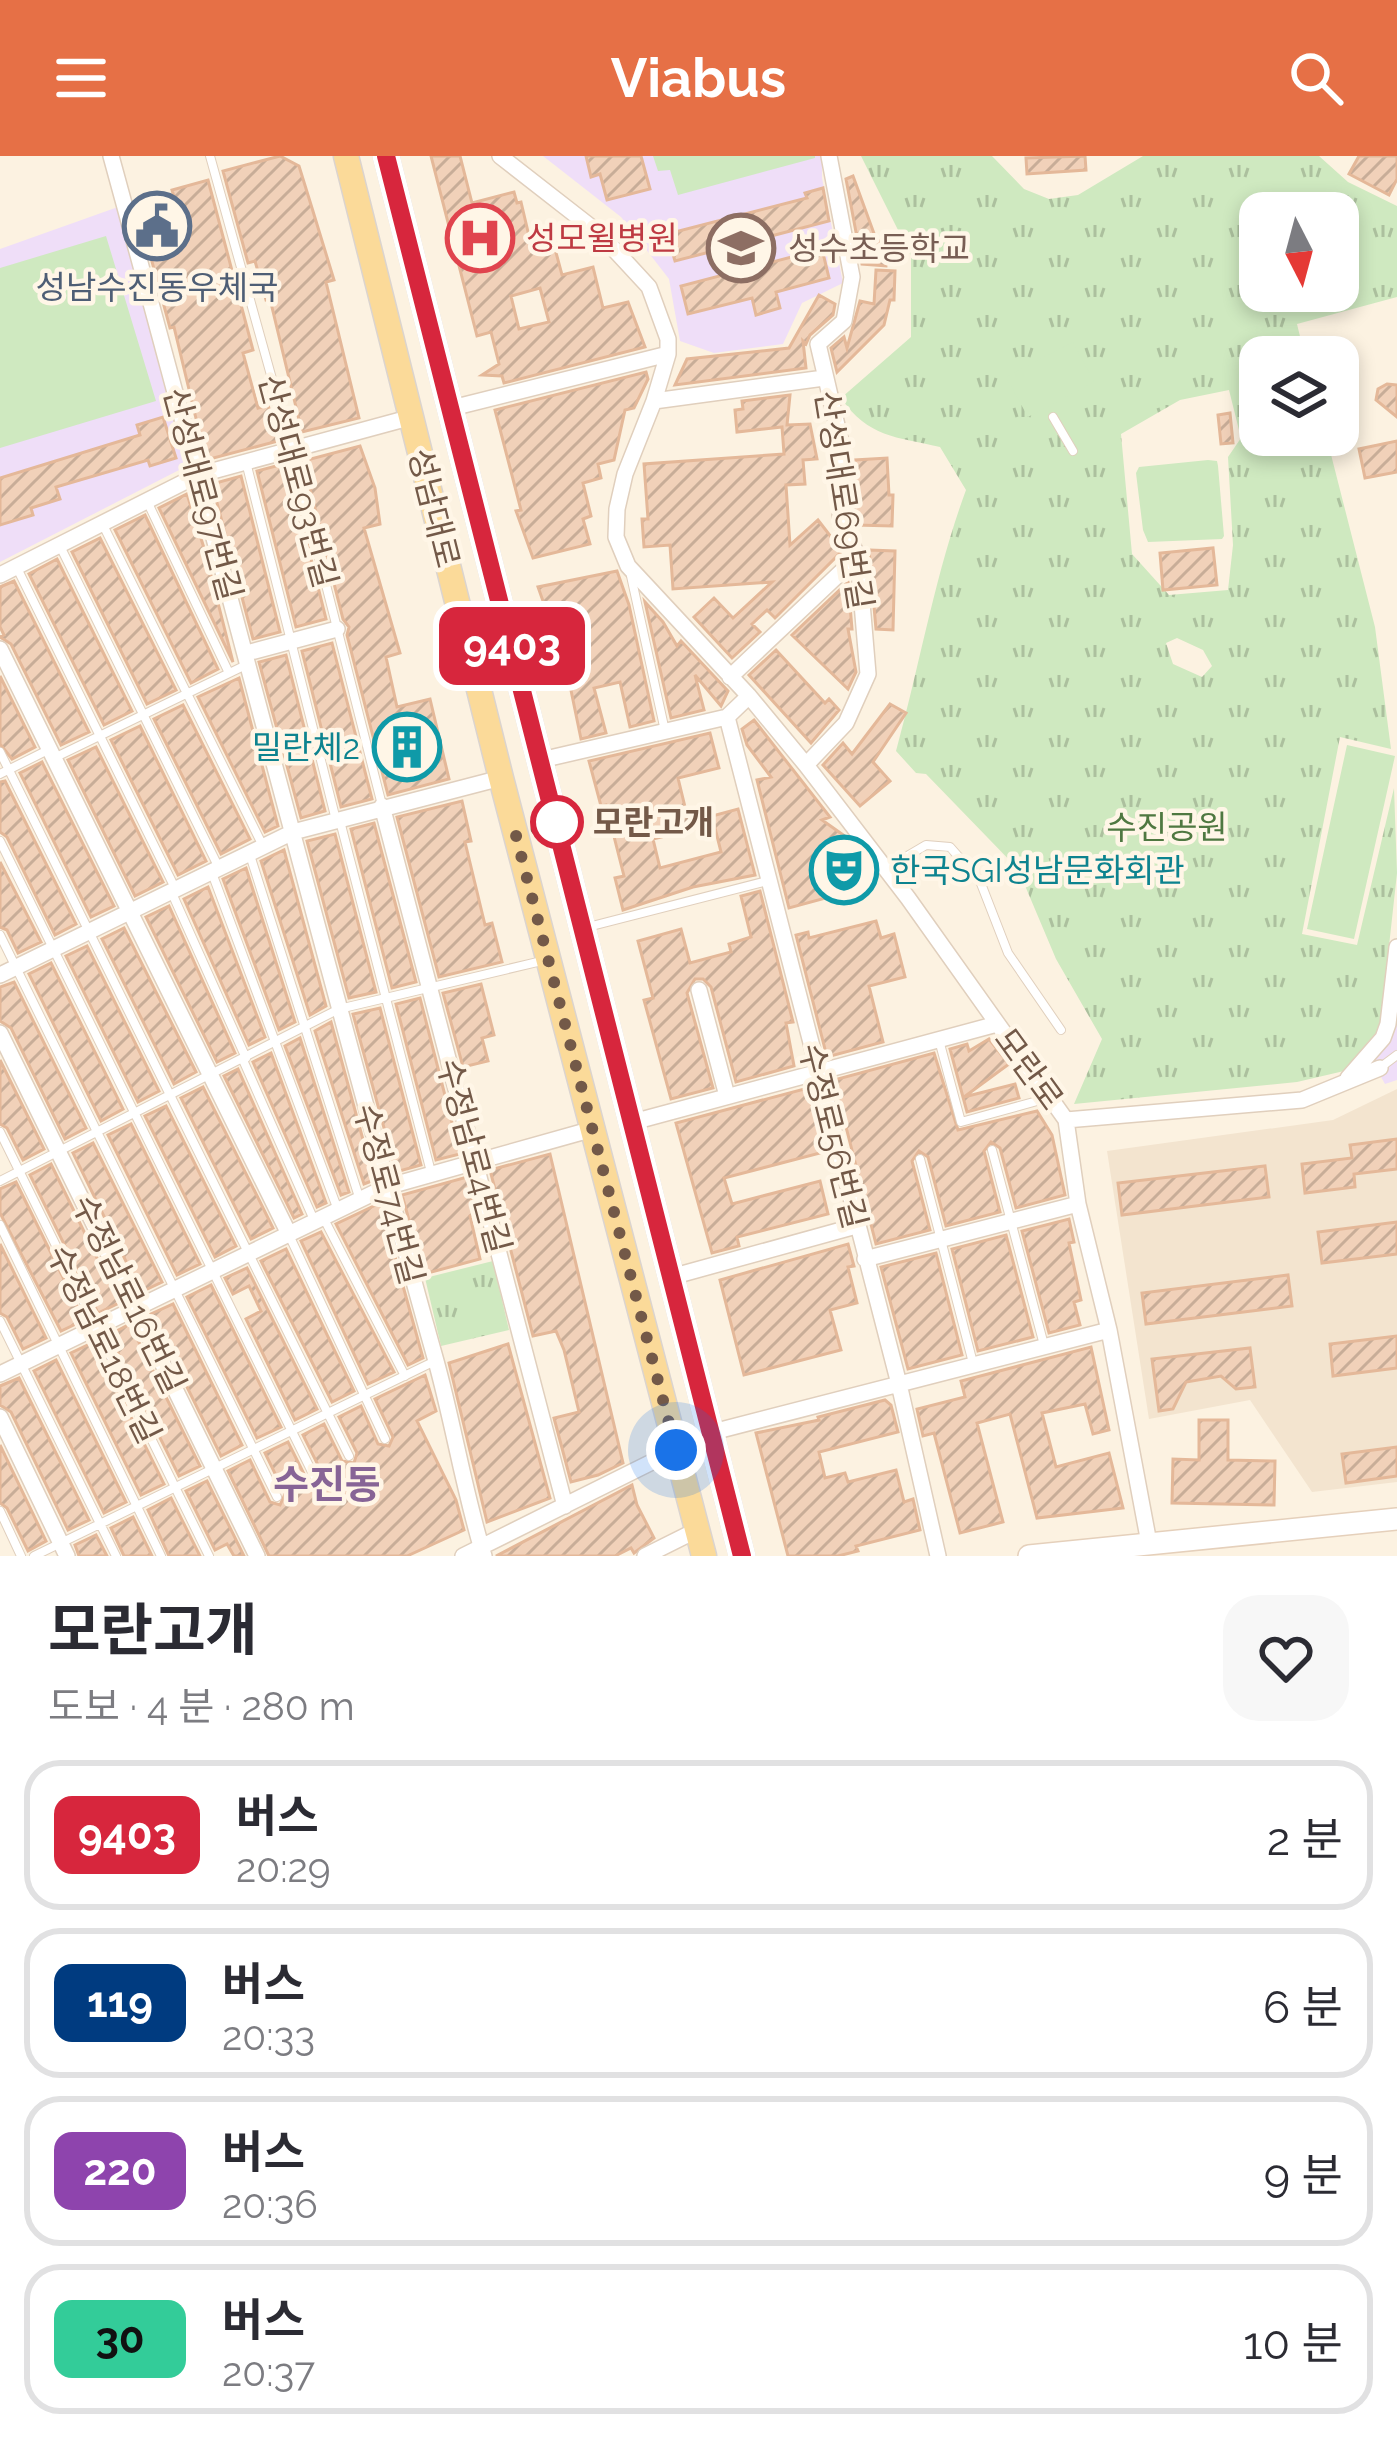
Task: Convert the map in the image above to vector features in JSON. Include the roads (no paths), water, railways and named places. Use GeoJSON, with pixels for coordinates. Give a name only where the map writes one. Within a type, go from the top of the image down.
{"type":"FeatureCollection","features":[{"type":"Feature","properties":{"kind":"main road","name":"성남대로"},"geometry":{"type":"LineString","coordinates":[[346,156],[501,778],[704,1556]]}},
{"type":"Feature","properties":{"kind":"main road","name":"성남대로"},"geometry":{"type":"LineString","coordinates":[[386,156],[709,1433],[744,1551]]}},
{"type":"Feature","properties":{"kind":"main road"},"geometry":{"type":"LineString","coordinates":[[1151,1550],[1397,1519]]}},
{"type":"Feature","properties":{"kind":"main road"},"geometry":{"type":"LineString","coordinates":[[1028,1556],[1397,1532]]}},
{"type":"Feature","properties":{"kind":"street","name":"산성대로97번길"},"geometry":{"type":"LineString","coordinates":[[111,156],[293,832]]}},
{"type":"Feature","properties":{"kind":"street"},"geometry":{"type":"LineString","coordinates":[[500,156],[600,234],[649,286],[668,339],[654,401],[625,474],[617,509],[616,537],[628,566]]}},
{"type":"Feature","properties":{"kind":"street","name":"산성대로69번길"},"geometry":{"type":"LineString","coordinates":[[806,765],[846,723],[868,674],[858,556],[840,521],[843,451],[818,344],[844,320],[852,277],[830,156]]}},
{"type":"Feature","properties":{"kind":"street"},"geometry":{"type":"LineString","coordinates":[[452,408],[668,354]]}},
{"type":"Feature","properties":{"kind":"street"},"geometry":{"type":"LineString","coordinates":[[654,401],[824,378]]}},
{"type":"Feature","properties":{"kind":"street"},"geometry":{"type":"LineString","coordinates":[[0,574],[198,475],[412,417]]}},
{"type":"Feature","properties":{"kind":"street"},"geometry":{"type":"LineString","coordinates":[[730,676],[858,556]]}},
{"type":"Feature","properties":{"kind":"street","name":"모란로"},"geometry":{"type":"LineString","coordinates":[[628,566],[806,765],[1066,1120],[1078,1204],[1109,1330],[1151,1550]]}},
{"type":"Feature","properties":{"kind":"street"},"geometry":{"type":"LineString","coordinates":[[248,658],[337,629]]}},
{"type":"Feature","properties":{"kind":"street"},"geometry":{"type":"LineString","coordinates":[[0,649],[289,1234]]}},
{"type":"Feature","properties":{"kind":"street"},"geometry":{"type":"LineString","coordinates":[[541,760],[727,717],[749,696]]}},
{"type":"Feature","properties":{"kind":"street","name":"수정로56번길"},"geometry":{"type":"LineString","coordinates":[[727,717],[899,1384],[938,1556]]}},
{"type":"Feature","properties":{"kind":"street"},"geometry":{"type":"LineString","coordinates":[[8,971],[293,832],[501,778]]}},
{"type":"Feature","properties":{"kind":"street","name":"수정남로4번길"},"geometry":{"type":"LineString","coordinates":[[382,806],[565,1506]]}},
{"type":"Feature","properties":{"kind":"street","name":"수정로74번길"},"geometry":{"type":"LineString","coordinates":[[293,832],[483,1552]]}},
{"type":"Feature","properties":{"kind":"street"},"geometry":{"type":"LineString","coordinates":[[1346,1081],[1383,1038],[1397,947]]}},
{"type":"Feature","properties":{"kind":"street"},"geometry":{"type":"LineString","coordinates":[[699,990],[727,1096]]}},
{"type":"Feature","properties":{"kind":"street"},"geometry":{"type":"LineString","coordinates":[[633,1122],[997,1024]]}},
{"type":"Feature","properties":{"kind":"street","name":"수정남로16번길"},"geometry":{"type":"LineString","coordinates":[[0,1033],[257,1556]]}},
{"type":"Feature","properties":{"kind":"street"},"geometry":{"type":"LineString","coordinates":[[1066,1120],[1302,1100],[1380,1068]]}},
{"type":"Feature","properties":{"kind":"street"},"geometry":{"type":"LineString","coordinates":[[0,1374],[386,1187],[593,1129]]}},
{"type":"Feature","properties":{"kind":"street"},"geometry":{"type":"LineString","coordinates":[[865,1259],[1078,1204]]}},
{"type":"Feature","properties":{"kind":"street"},"geometry":{"type":"LineString","coordinates":[[671,1277],[856,1226]]}},
{"type":"Feature","properties":{"kind":"street"},"geometry":{"type":"LineString","coordinates":[[709,1433],[1109,1330]]}},
{"type":"Feature","properties":{"kind":"street"},"geometry":{"type":"LineString","coordinates":[[0,1418],[64,1550]]}},
{"type":"Feature","properties":{"kind":"street"},"geometry":{"type":"LineString","coordinates":[[463,1556],[483,1552],[676,1450]]}},
{"type":"Feature","properties":{"kind":"street"},"geometry":{"type":"LineString","coordinates":[[646,1556],[697,1530]]}},
{"type":"Feature","properties":{"kind":"lane","name":"산성대로93번길"},"geometry":{"type":"LineString","coordinates":[[210,156],[382,806]]}},
{"type":"Feature","properties":{"kind":"lane"},"geometry":{"type":"LineString","coordinates":[[1053,417],[1073,451]]}},
{"type":"Feature","properties":{"kind":"lane"},"geometry":{"type":"LineString","coordinates":[[245,460],[431,1174]]}},
{"type":"Feature","properties":{"kind":"lane"},"geometry":{"type":"LineString","coordinates":[[146,501],[229,673]]}},
{"type":"Feature","properties":{"kind":"lane"},"geometry":{"type":"LineString","coordinates":[[102,523],[188,693],[256,850],[360,1200]]}},
{"type":"Feature","properties":{"kind":"lane"},"geometry":{"type":"LineString","coordinates":[[60,544],[215,870],[274,1043],[325,1216]]}},
{"type":"Feature","properties":{"kind":"lane"},"geometry":{"type":"LineString","coordinates":[[16,566],[173,890],[244,1059],[405,1376]]}},
{"type":"Feature","properties":{"kind":"lane"},"geometry":{"type":"LineString","coordinates":[[628,566],[666,732]]}},
{"type":"Feature","properties":{"kind":"lane"},"geometry":{"type":"LineString","coordinates":[[4,772],[101,736],[229,673],[248,658]]}},
{"type":"Feature","properties":{"kind":"lane"},"geometry":{"type":"LineString","coordinates":[[0,752],[4,772],[173,1096],[350,1456]]}},
{"type":"Feature","properties":{"kind":"lane"},"geometry":{"type":"LineString","coordinates":[[0,842],[315,1478]]}},
{"type":"Feature","properties":{"kind":"lane"},"geometry":{"type":"LineString","coordinates":[[886,869],[926,845],[950,847],[980,881],[1008,953],[1061,1030]]}},
{"type":"Feature","properties":{"kind":"lane"},"geometry":{"type":"LineString","coordinates":[[583,928],[768,880]]}},
{"type":"Feature","properties":{"kind":"lane"},"geometry":{"type":"LineString","coordinates":[[0,935],[8,971],[98,1133],[278,1497]]}},
{"type":"Feature","properties":{"kind":"lane"},"geometry":{"type":"LineString","coordinates":[[0,1181],[339,1009],[548,959]]}},
{"type":"Feature","properties":{"kind":"lane"},"geometry":{"type":"LineString","coordinates":[[939,1039],[961,1122],[1048,1099]]}},
{"type":"Feature","properties":{"kind":"lane"},"geometry":{"type":"LineString","coordinates":[[1380,1068],[1397,1055]]}},
{"type":"Feature","properties":{"kind":"lane","name":"수정남로18번길"},"geometry":{"type":"LineString","coordinates":[[0,1132],[208,1556]]}},
{"type":"Feature","properties":{"kind":"lane"},"geometry":{"type":"LineString","coordinates":[[992,1150],[1045,1346]]}},
{"type":"Feature","properties":{"kind":"lane"},"geometry":{"type":"LineString","coordinates":[[920,1159],[973,1365]]}},
{"type":"Feature","properties":{"kind":"lane"},"geometry":{"type":"LineString","coordinates":[[0,1225],[161,1556]]}},
{"type":"Feature","properties":{"kind":"lane"},"geometry":{"type":"LineString","coordinates":[[289,1234],[385,1439]]}},
{"type":"Feature","properties":{"kind":"lane"},"geometry":{"type":"LineString","coordinates":[[0,1321],[116,1556]]}},
{"type":"Feature","properties":{"kind":"lane"},"geometry":{"type":"LineString","coordinates":[[34,1556],[64,1550],[137,1507],[436,1360]]}},
{"type":"Feature","properties":{"kind":"lane"},"geometry":{"type":"LineString","coordinates":[[0,1511],[21,1556]]}},
{"type":"Feature","properties":{"kind":"place","name":"성남수진동우체국"},"geometry":{"type":"Point","coordinates":[157,226]}},
{"type":"Feature","properties":{"kind":"place","name":"성모윌병원"},"geometry":{"type":"Point","coordinates":[480,238]}},
{"type":"Feature","properties":{"kind":"place","name":"성수초등학교"},"geometry":{"type":"Point","coordinates":[741,248]}},
{"type":"Feature","properties":{"kind":"place","name":"밀란체2"},"geometry":{"type":"Point","coordinates":[407,747]}},
{"type":"Feature","properties":{"kind":"place","name":"모란고개"},"geometry":{"type":"Point","coordinates":[557,822]}},
{"type":"Feature","properties":{"kind":"place","name":"한국SGI성남문화회관"},"geometry":{"type":"Point","coordinates":[844,870]}},
{"type":"Feature","properties":{"kind":"district","name":"수진동"},"geometry":{"type":"Point","coordinates":[327,1484]}},
{"type":"Feature","properties":{"kind":"park label","name":"수진공원"},"geometry":{"type":"Point","coordinates":[1167,827]}}]}
